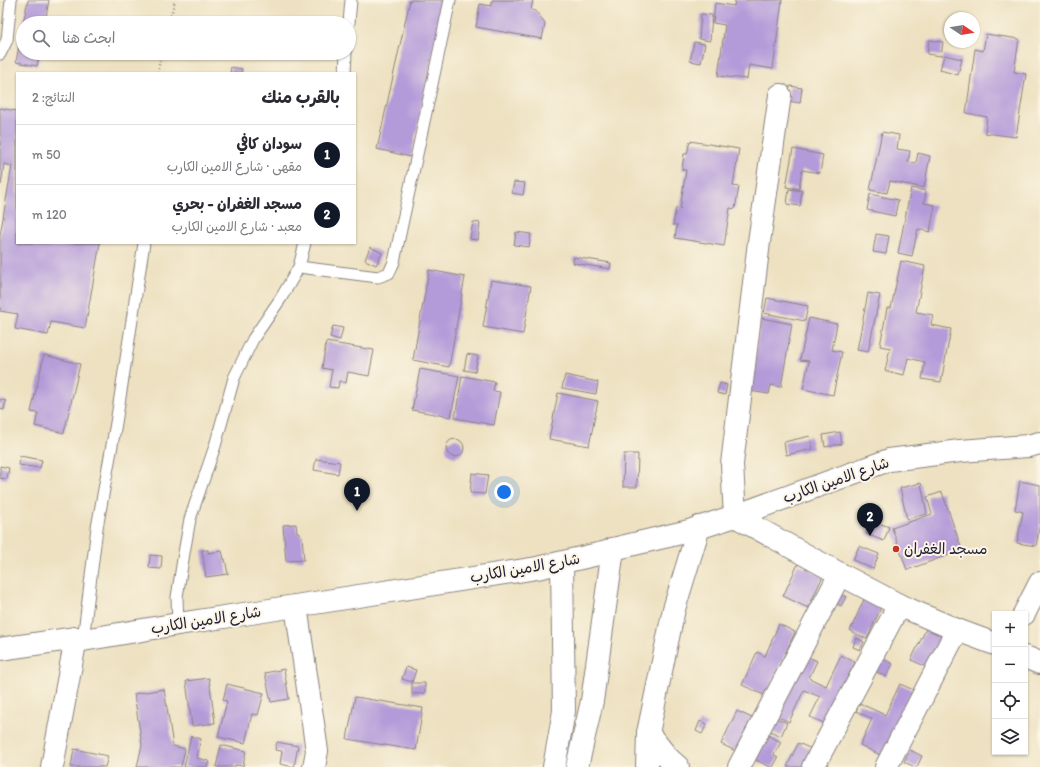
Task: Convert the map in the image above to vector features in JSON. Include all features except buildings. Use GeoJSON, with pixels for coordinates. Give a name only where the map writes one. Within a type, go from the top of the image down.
{"type":"FeatureCollection","features":[{"type":"Feature","properties":{"kind":"street"},"geometry":{"type":"LineString","coordinates":[[780,95],[732,464],[735,516],[899,605],[957,630],[992,643]]}},
{"type":"Feature","properties":{"kind":"street","name":"شارع الامين الكارب"},"geometry":{"type":"LineString","coordinates":[[0,648],[80,639],[537,568],[689,531],[735,516],[889,460],[960,451],[1028,446],[1040,443]]}},
{"type":"Feature","properties":{"kind":"street"},"geometry":{"type":"LineString","coordinates":[[647,767],[648,733],[674,609],[698,527]]}},
{"type":"Feature","properties":{"kind":"street"},"geometry":{"type":"LineString","coordinates":[[577,767],[592,701],[613,549]]}},
{"type":"Feature","properties":{"kind":"street"},"geometry":{"type":"LineString","coordinates":[[554,767],[564,710],[562,563]]}},
{"type":"Feature","properties":{"kind":"street"},"geometry":{"type":"LineString","coordinates":[[739,767],[840,574]]}},
{"type":"Feature","properties":{"kind":"street"},"geometry":{"type":"LineString","coordinates":[[1026,611],[1040,583]]}},
{"type":"Feature","properties":{"kind":"street"},"geometry":{"type":"LineString","coordinates":[[813,767],[899,605]]}},
{"type":"Feature","properties":{"kind":"street"},"geometry":{"type":"LineString","coordinates":[[296,606],[317,751],[314,767]]}},
{"type":"Feature","properties":{"kind":"street"},"geometry":{"type":"LineString","coordinates":[[886,767],[957,630]]}},
{"type":"Feature","properties":{"kind":"street"},"geometry":{"type":"LineString","coordinates":[[52,767],[80,639]]}},
{"type":"Feature","properties":{"kind":"street"},"geometry":{"type":"LineString","coordinates":[[1028,658],[1040,663]]}},
{"type":"Feature","properties":{"kind":"street"},"geometry":{"type":"LineString","coordinates":[[648,733],[668,758],[678,767]]}},
{"type":"Feature","properties":{"kind":"lane"},"geometry":{"type":"LineString","coordinates":[[0,54],[6,40],[10,0]]}},
{"type":"Feature","properties":{"kind":"lane"},"geometry":{"type":"LineString","coordinates":[[350,16],[351,0]]}},
{"type":"Feature","properties":{"kind":"lane"},"geometry":{"type":"LineString","coordinates":[[299,267],[378,277],[389,272],[394,262],[450,0]]}},
{"type":"Feature","properties":{"kind":"lane"},"geometry":{"type":"LineString","coordinates":[[345,72],[346,60]]}},
{"type":"Feature","properties":{"kind":"lane"},"geometry":{"type":"LineString","coordinates":[[80,639],[144,244]]}},
{"type":"Feature","properties":{"kind":"lane"},"geometry":{"type":"LineString","coordinates":[[178,624],[177,597],[190,519],[215,446],[234,378],[252,339],[281,298],[299,267],[305,244]]}},
{"type":"Feature","properties":{"kind":"path"},"geometry":{"type":"LineString","coordinates":[[171,16],[175,0]]}},
{"type":"Feature","properties":{"kind":"path"},"geometry":{"type":"LineString","coordinates":[[157,72],[160,60]]}},
{"type":"Feature","properties":{"kind":"place","name":"سودان كافي"},"geometry":{"type":"Point","coordinates":[357,511]}},
{"type":"Feature","properties":{"kind":"place","name":"مسجد الغفران - بحري"},"geometry":{"type":"Point","coordinates":[870,536]}},
{"type":"Feature","properties":{"kind":"place","name":"مسجد الغفران"},"geometry":{"type":"Point","coordinates":[896,549]}}]}
